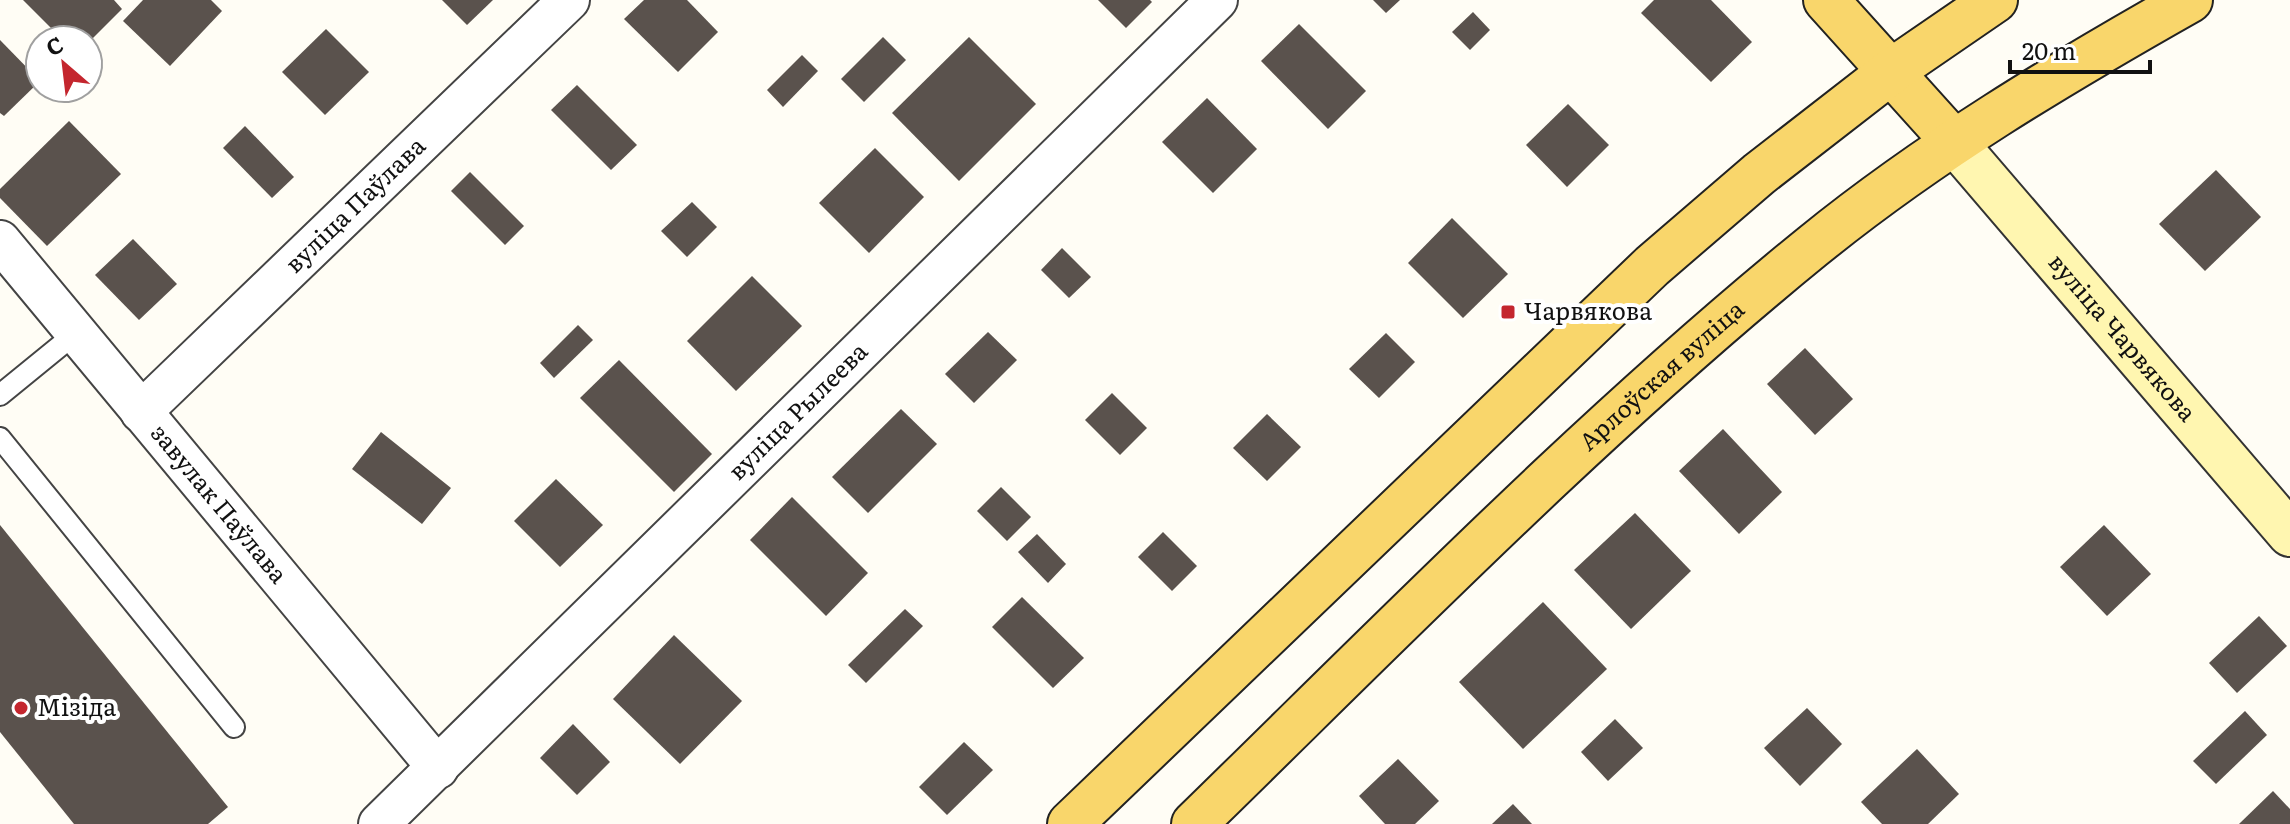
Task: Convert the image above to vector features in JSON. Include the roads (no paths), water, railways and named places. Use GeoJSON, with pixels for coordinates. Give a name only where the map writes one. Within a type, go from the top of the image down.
{"type":"FeatureCollection","features":[{"type":"Feature","properties":{"kind":"main road"},"geometry":{"type":"LineString","coordinates":[[1826,0],[1893,70],[1954,142]]}},
{"type":"Feature","properties":{"kind":"main road"},"geometry":{"type":"LineString","coordinates":[[1070,824],[1652,266],[1759,174],[1893,70],[1995,0]]}},
{"type":"Feature","properties":{"kind":"main road","name":"Арлоўская вуліца"},"geometry":{"type":"LineString","coordinates":[[1194,824],[1576,452],[1815,245],[1954,142],[2078,63],[2190,0]]}},
{"type":"Feature","properties":{"kind":"main road","name":"вуліца Чарвякова"},"geometry":{"type":"LineString","coordinates":[[1954,142],[2290,534]]}},
{"type":"Feature","properties":{"kind":"street","name":"вуліца Паўлава"},"geometry":{"type":"LineString","coordinates":[[141,412],[569,0]]}},
{"type":"Feature","properties":{"kind":"street","name":"вуліца Рылеева"},"geometry":{"type":"LineString","coordinates":[[379,824],[1217,0]]}},
{"type":"Feature","properties":{"kind":"street","name":"завулак Паўлава"},"geometry":{"type":"LineString","coordinates":[[0,241],[438,768]]}},
{"type":"Feature","properties":{"kind":"lane"},"geometry":{"type":"LineString","coordinates":[[0,395],[76,333]]}},
{"type":"Feature","properties":{"kind":"lane"},"geometry":{"type":"LineString","coordinates":[[0,438],[234,727]]}},
{"type":"Feature","properties":{"kind":"place","name":"Чарвякова"},"geometry":{"type":"Point","coordinates":[1508,312]}},
{"type":"Feature","properties":{"kind":"place","name":"Мізіда"},"geometry":{"type":"Point","coordinates":[21,708]}}]}
